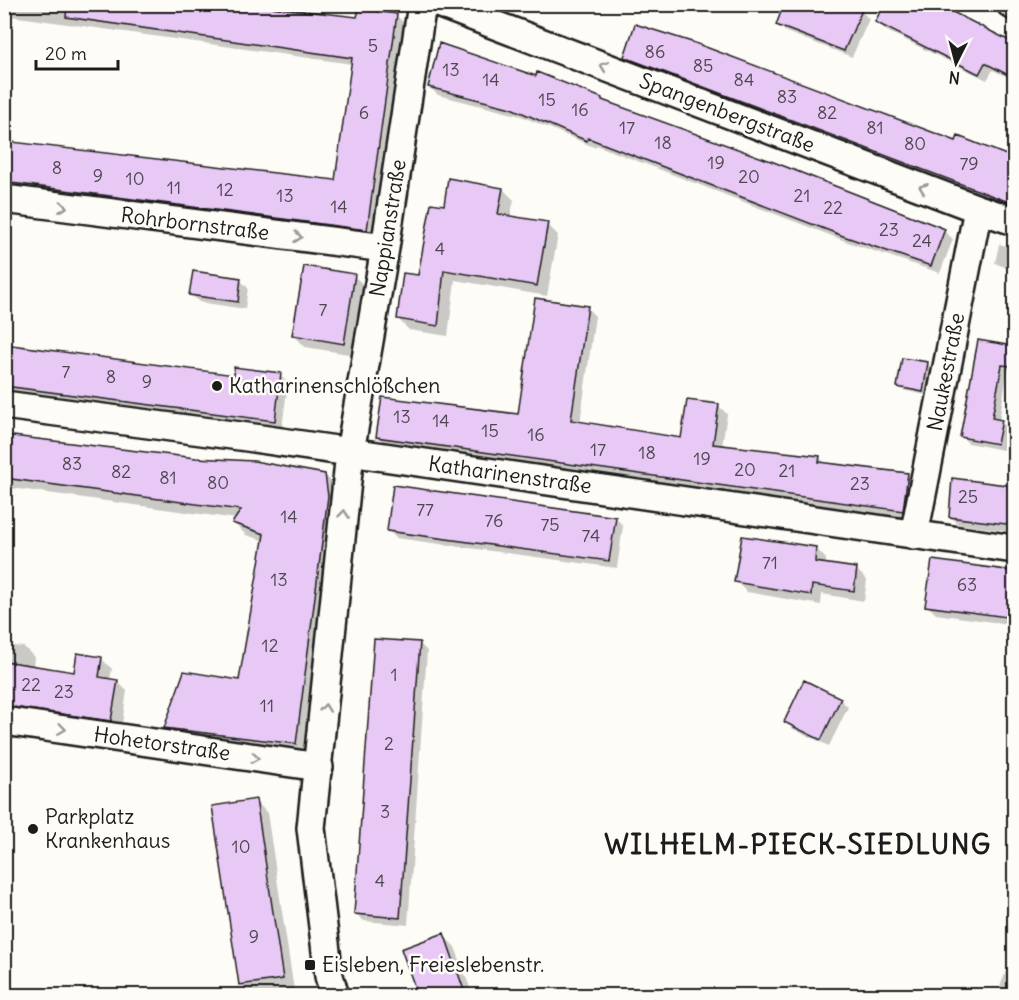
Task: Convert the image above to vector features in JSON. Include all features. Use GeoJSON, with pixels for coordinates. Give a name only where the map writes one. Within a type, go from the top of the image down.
{"type":"FeatureCollection","features":[{"type":"Feature","properties":{"kind":"street","name":"Nappianstraße"},"geometry":{"type":"LineString","coordinates":[[335,996],[329,976],[311,828],[350,452],[385,248],[422,4]]}},
{"type":"Feature","properties":{"kind":"street","name":"Spangenbergstraße"},"geometry":{"type":"LineString","coordinates":[[440,4],[978,209],[1014,220]]}},
{"type":"Feature","properties":{"kind":"street","name":"Rohrbornstraße"},"geometry":{"type":"LineString","coordinates":[[4,199],[385,248]]}},
{"type":"Feature","properties":{"kind":"street","name":"Naukestraße"},"geometry":{"type":"LineString","coordinates":[[914,535],[978,209]]}},
{"type":"Feature","properties":{"kind":"street","name":"Katharinenstraße"},"geometry":{"type":"LineString","coordinates":[[4,405],[350,452],[1014,549]]}},
{"type":"Feature","properties":{"kind":"street","name":"Hohetorstraße"},"geometry":{"type":"LineString","coordinates":[[4,721],[319,767]]}},
{"type":"Feature","properties":{"kind":"building"},"geometry":{"type":"Polygon","coordinates":[[[67,4],[243,4],[357,17],[359,9],[397,14],[367,230],[4,182],[4,141],[335,180],[352,58],[66,17],[67,4]]]}},
{"type":"Feature","properties":{"kind":"building"},"geometry":{"type":"Polygon","coordinates":[[[784,4],[848,4],[862,10],[844,51],[776,25],[784,4]]]}},
{"type":"Feature","properties":{"kind":"building"},"geometry":{"type":"Polygon","coordinates":[[[884,4],[937,4],[1014,43],[1014,78],[985,63],[979,74],[875,22],[884,4]]]}},
{"type":"Feature","properties":{"kind":"building"},"geometry":{"type":"Polygon","coordinates":[[[635,24],[695,43],[956,141],[958,136],[1014,158],[1014,204],[624,57],[635,24]]]}},
{"type":"Feature","properties":{"kind":"building"},"geometry":{"type":"Polygon","coordinates":[[[439,43],[536,76],[537,72],[602,98],[602,100],[771,161],[945,229],[931,266],[843,236],[588,138],[587,141],[511,108],[428,87],[439,43]]]}},
{"type":"Feature","properties":{"kind":"building"},"geometry":{"type":"Polygon","coordinates":[[[448,178],[503,188],[498,214],[548,222],[537,286],[444,270],[438,326],[397,319],[403,273],[418,275],[431,203],[444,205],[448,178]]]}},
{"type":"Feature","properties":{"kind":"building"},"geometry":{"type":"Polygon","coordinates":[[[304,266],[355,274],[344,344],[292,335],[304,266]]]}},
{"type":"Feature","properties":{"kind":"building"},"geometry":{"type":"Polygon","coordinates":[[[193,271],[241,278],[238,302],[189,295],[193,271]]]}},
{"type":"Feature","properties":{"kind":"building"},"geometry":{"type":"Polygon","coordinates":[[[535,298],[588,306],[571,420],[681,438],[687,400],[719,404],[713,444],[820,456],[819,462],[908,473],[903,511],[376,437],[382,397],[518,414],[535,298]]]}},
{"type":"Feature","properties":{"kind":"building"},"geometry":{"type":"Polygon","coordinates":[[[978,340],[1014,346],[1011,366],[1002,365],[992,418],[1002,420],[997,444],[960,437],[978,340]]]}},
{"type":"Feature","properties":{"kind":"building"},"geometry":{"type":"Polygon","coordinates":[[[4,344],[234,375],[234,367],[281,373],[275,421],[4,386],[4,344]]]}},
{"type":"Feature","properties":{"kind":"building"},"geometry":{"type":"Polygon","coordinates":[[[902,358],[928,362],[923,392],[897,387],[902,358]]]}},
{"type":"Feature","properties":{"kind":"building"},"geometry":{"type":"Polygon","coordinates":[[[4,435],[196,458],[254,461],[325,474],[328,496],[296,744],[164,728],[184,671],[239,680],[264,534],[232,523],[241,510],[4,478],[4,435]]]}},
{"type":"Feature","properties":{"kind":"building"},"geometry":{"type":"Polygon","coordinates":[[[952,478],[1014,486],[1014,525],[949,517],[952,478]]]}},
{"type":"Feature","properties":{"kind":"building"},"geometry":{"type":"Polygon","coordinates":[[[393,485],[616,517],[609,561],[387,531],[393,485]]]}},
{"type":"Feature","properties":{"kind":"building"},"geometry":{"type":"Polygon","coordinates":[[[742,536],[816,547],[815,562],[857,568],[854,591],[812,585],[811,595],[734,582],[742,536]]]}},
{"type":"Feature","properties":{"kind":"building"},"geometry":{"type":"Polygon","coordinates":[[[932,560],[1014,571],[1014,618],[925,606],[932,560]]]}},
{"type":"Feature","properties":{"kind":"building"},"geometry":{"type":"Polygon","coordinates":[[[374,639],[420,642],[400,918],[354,914],[374,639]]]}},
{"type":"Feature","properties":{"kind":"building"},"geometry":{"type":"Polygon","coordinates":[[[77,653],[102,657],[99,677],[118,680],[111,721],[4,706],[4,661],[74,672],[77,653]]]}},
{"type":"Feature","properties":{"kind":"building"},"geometry":{"type":"Polygon","coordinates":[[[804,680],[841,698],[821,740],[784,722],[804,680]]]}},
{"type":"Feature","properties":{"kind":"building"},"geometry":{"type":"Polygon","coordinates":[[[256,799],[283,979],[239,985],[212,806],[256,799]]]}},
{"type":"Feature","properties":{"kind":"building"},"geometry":{"type":"Polygon","coordinates":[[[444,933],[466,996],[418,996],[401,949],[444,933]]]}},
{"type":"Feature","properties":{"kind":"place","name":"Katharinenschlößchen"},"geometry":{"type":"Point","coordinates":[217,386]}},
{"type":"Feature","properties":{"kind":"place","name":"Parkplatz Krankenhaus"},"geometry":{"type":"Point","coordinates":[33,829]}},
{"type":"Feature","properties":{"kind":"place","name":"Eisleben, Freieslebenstr."},"geometry":{"type":"Point","coordinates":[310,965]}},
{"type":"Feature","properties":{"kind":"district","name":"WILHELM-PIECK-SIEDLUNG"},"geometry":{"type":"Point","coordinates":[798,845]}}]}
